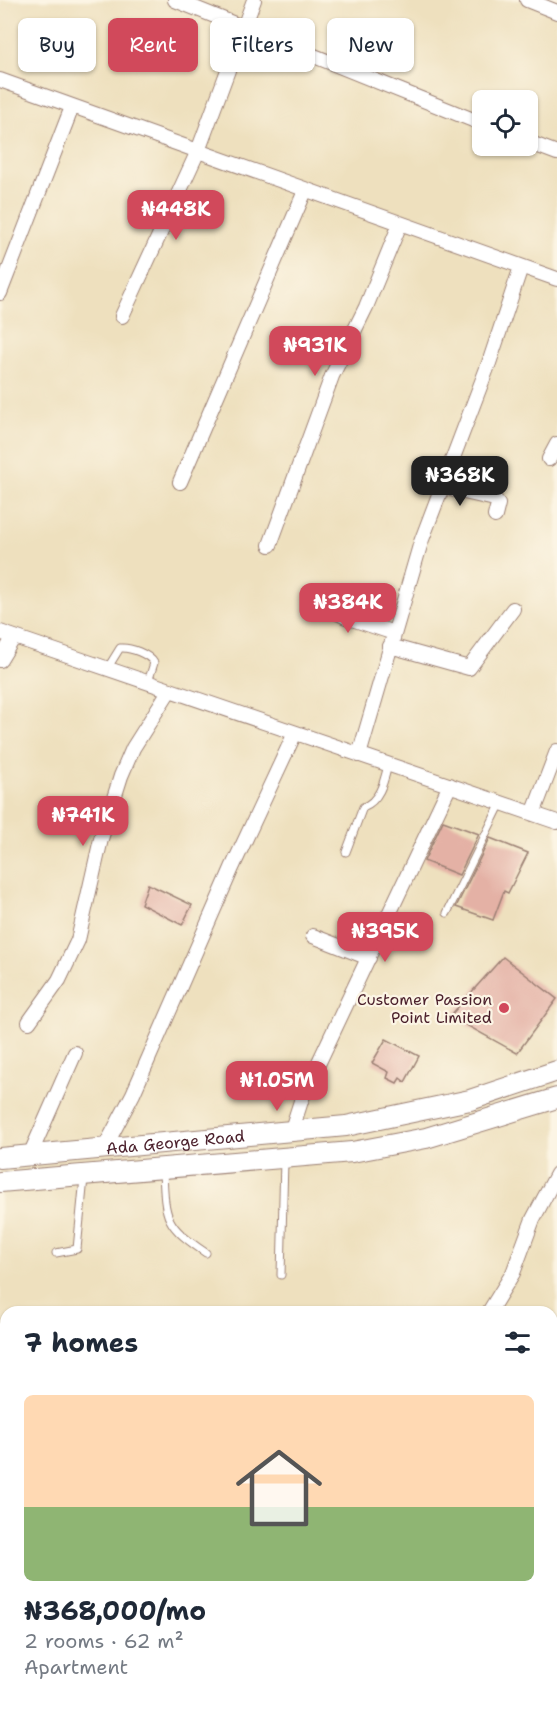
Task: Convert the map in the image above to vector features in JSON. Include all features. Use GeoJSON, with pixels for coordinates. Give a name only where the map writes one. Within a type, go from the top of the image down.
{"type":"FeatureCollection","features":[{"type":"Feature","properties":{"kind":"main road","name":"Ada George Road"},"geometry":{"type":"LineString","coordinates":[[0,1158],[292,1129],[346,1126],[470,1100],[557,1071]]}},
{"type":"Feature","properties":{"kind":"main road","name":"Ada George Road"},"geometry":{"type":"LineString","coordinates":[[0,1182],[352,1152],[426,1138],[557,1098]]}},
{"type":"Feature","properties":{"kind":"street"},"geometry":{"type":"LineString","coordinates":[[175,0],[220,18]]}},
{"type":"Feature","properties":{"kind":"street"},"geometry":{"type":"LineString","coordinates":[[247,18],[254,0]]}},
{"type":"Feature","properties":{"kind":"street"},"geometry":{"type":"LineString","coordinates":[[527,0],[557,12]]}},
{"type":"Feature","properties":{"kind":"street"},"geometry":{"type":"LineString","coordinates":[[315,56],[472,120]]}},
{"type":"Feature","properties":{"kind":"street"},"geometry":{"type":"LineString","coordinates":[[122,316],[198,151],[227,72]]}},
{"type":"Feature","properties":{"kind":"street"},"geometry":{"type":"LineString","coordinates":[[0,80],[72,108],[557,279]]}},
{"type":"Feature","properties":{"kind":"street"},"geometry":{"type":"LineString","coordinates":[[0,293],[72,108]]}},
{"type":"Feature","properties":{"kind":"street"},"geometry":{"type":"LineString","coordinates":[[538,146],[557,153]]}},
{"type":"Feature","properties":{"kind":"street"},"geometry":{"type":"LineString","coordinates":[[180,482],[305,191]]}},
{"type":"Feature","properties":{"kind":"street"},"geometry":{"type":"LineString","coordinates":[[270,545],[332,376],[366,307],[400,224]]}},
{"type":"Feature","properties":{"kind":"street"},"geometry":{"type":"LineString","coordinates":[[359,755],[421,542],[489,363],[521,267]]}},
{"type":"Feature","properties":{"kind":"street"},"geometry":{"type":"LineString","coordinates":[[549,459],[557,444]]}},
{"type":"Feature","properties":{"kind":"street"},"geometry":{"type":"LineString","coordinates":[[442,487],[495,499],[498,504],[495,516]]}},
{"type":"Feature","properties":{"kind":"street"},"geometry":{"type":"LineString","coordinates":[[315,602],[392,639],[469,668],[513,609]]}},
{"type":"Feature","properties":{"kind":"street"},"geometry":{"type":"LineString","coordinates":[[0,632],[557,822]]}},
{"type":"Feature","properties":{"kind":"street"},"geometry":{"type":"LineString","coordinates":[[0,660],[14,637]]}},
{"type":"Feature","properties":{"kind":"street"},"geometry":{"type":"LineString","coordinates":[[29,1022],[59,980],[78,940],[101,839],[121,776],[133,748],[168,691]]}},
{"type":"Feature","properties":{"kind":"street"},"geometry":{"type":"LineString","coordinates":[[105,1148],[133,1094],[231,868],[295,733]]}},
{"type":"Feature","properties":{"kind":"street"},"geometry":{"type":"LineString","coordinates":[[533,814],[557,751]]}},
{"type":"Feature","properties":{"kind":"street"},"geometry":{"type":"LineString","coordinates":[[292,1129],[302,1098],[450,785]]}},
{"type":"Feature","properties":{"kind":"street"},"geometry":{"type":"LineString","coordinates":[[313,936],[369,958]]}},
{"type":"Feature","properties":{"kind":"street"},"geometry":{"type":"LineString","coordinates":[[30,1155],[75,1053]]}},
{"type":"Feature","properties":{"kind":"street"},"geometry":{"type":"LineString","coordinates":[[493,1306],[513,1273],[533,1219],[557,1174]]}},
{"type":"Feature","properties":{"kind":"lane"},"geometry":{"type":"LineString","coordinates":[[107,669],[120,648],[126,648],[151,658],[154,663],[147,684]]}},
{"type":"Feature","properties":{"kind":"lane"},"geometry":{"type":"LineString","coordinates":[[345,852],[363,807],[370,804],[381,789],[388,765]]}},
{"type":"Feature","properties":{"kind":"lane"},"geometry":{"type":"LineString","coordinates":[[447,913],[501,803]]}},
{"type":"Feature","properties":{"kind":"lane"},"geometry":{"type":"LineString","coordinates":[[281,1275],[284,1158]]}},
{"type":"Feature","properties":{"kind":"lane"},"geometry":{"type":"LineString","coordinates":[[163,1168],[166,1217],[179,1235],[206,1253]]}},
{"type":"Feature","properties":{"kind":"lane"},"geometry":{"type":"LineString","coordinates":[[56,1253],[77,1249],[84,1175]]}},
{"type":"Feature","properties":{"kind":"building"},"geometry":{"type":"Polygon","coordinates":[[[443,821],[479,834],[459,875],[424,861],[443,821]]]}},
{"type":"Feature","properties":{"kind":"building"},"geometry":{"type":"Polygon","coordinates":[[[490,838],[528,853],[508,893],[504,891],[493,920],[456,907],[490,838]]]}},
{"type":"Feature","properties":{"kind":"building"},"geometry":{"type":"Polygon","coordinates":[[[148,884],[192,905],[182,925],[141,904],[148,884]]]}},
{"type":"Feature","properties":{"kind":"building","name":"Customer Passion Point Limited"},"geometry":{"type":"Polygon","coordinates":[[[503,957],[557,999],[517,1053],[450,1016],[503,957]]]}},
{"type":"Feature","properties":{"kind":"building"},"geometry":{"type":"Polygon","coordinates":[[[386,1039],[419,1056],[405,1082],[400,1078],[397,1083],[387,1078],[389,1072],[372,1063],[386,1039]]]}},
{"type":"Feature","properties":{"kind":"place","name":"Customer Passion Point Limited"},"geometry":{"type":"Point","coordinates":[504,1008]}}]}
